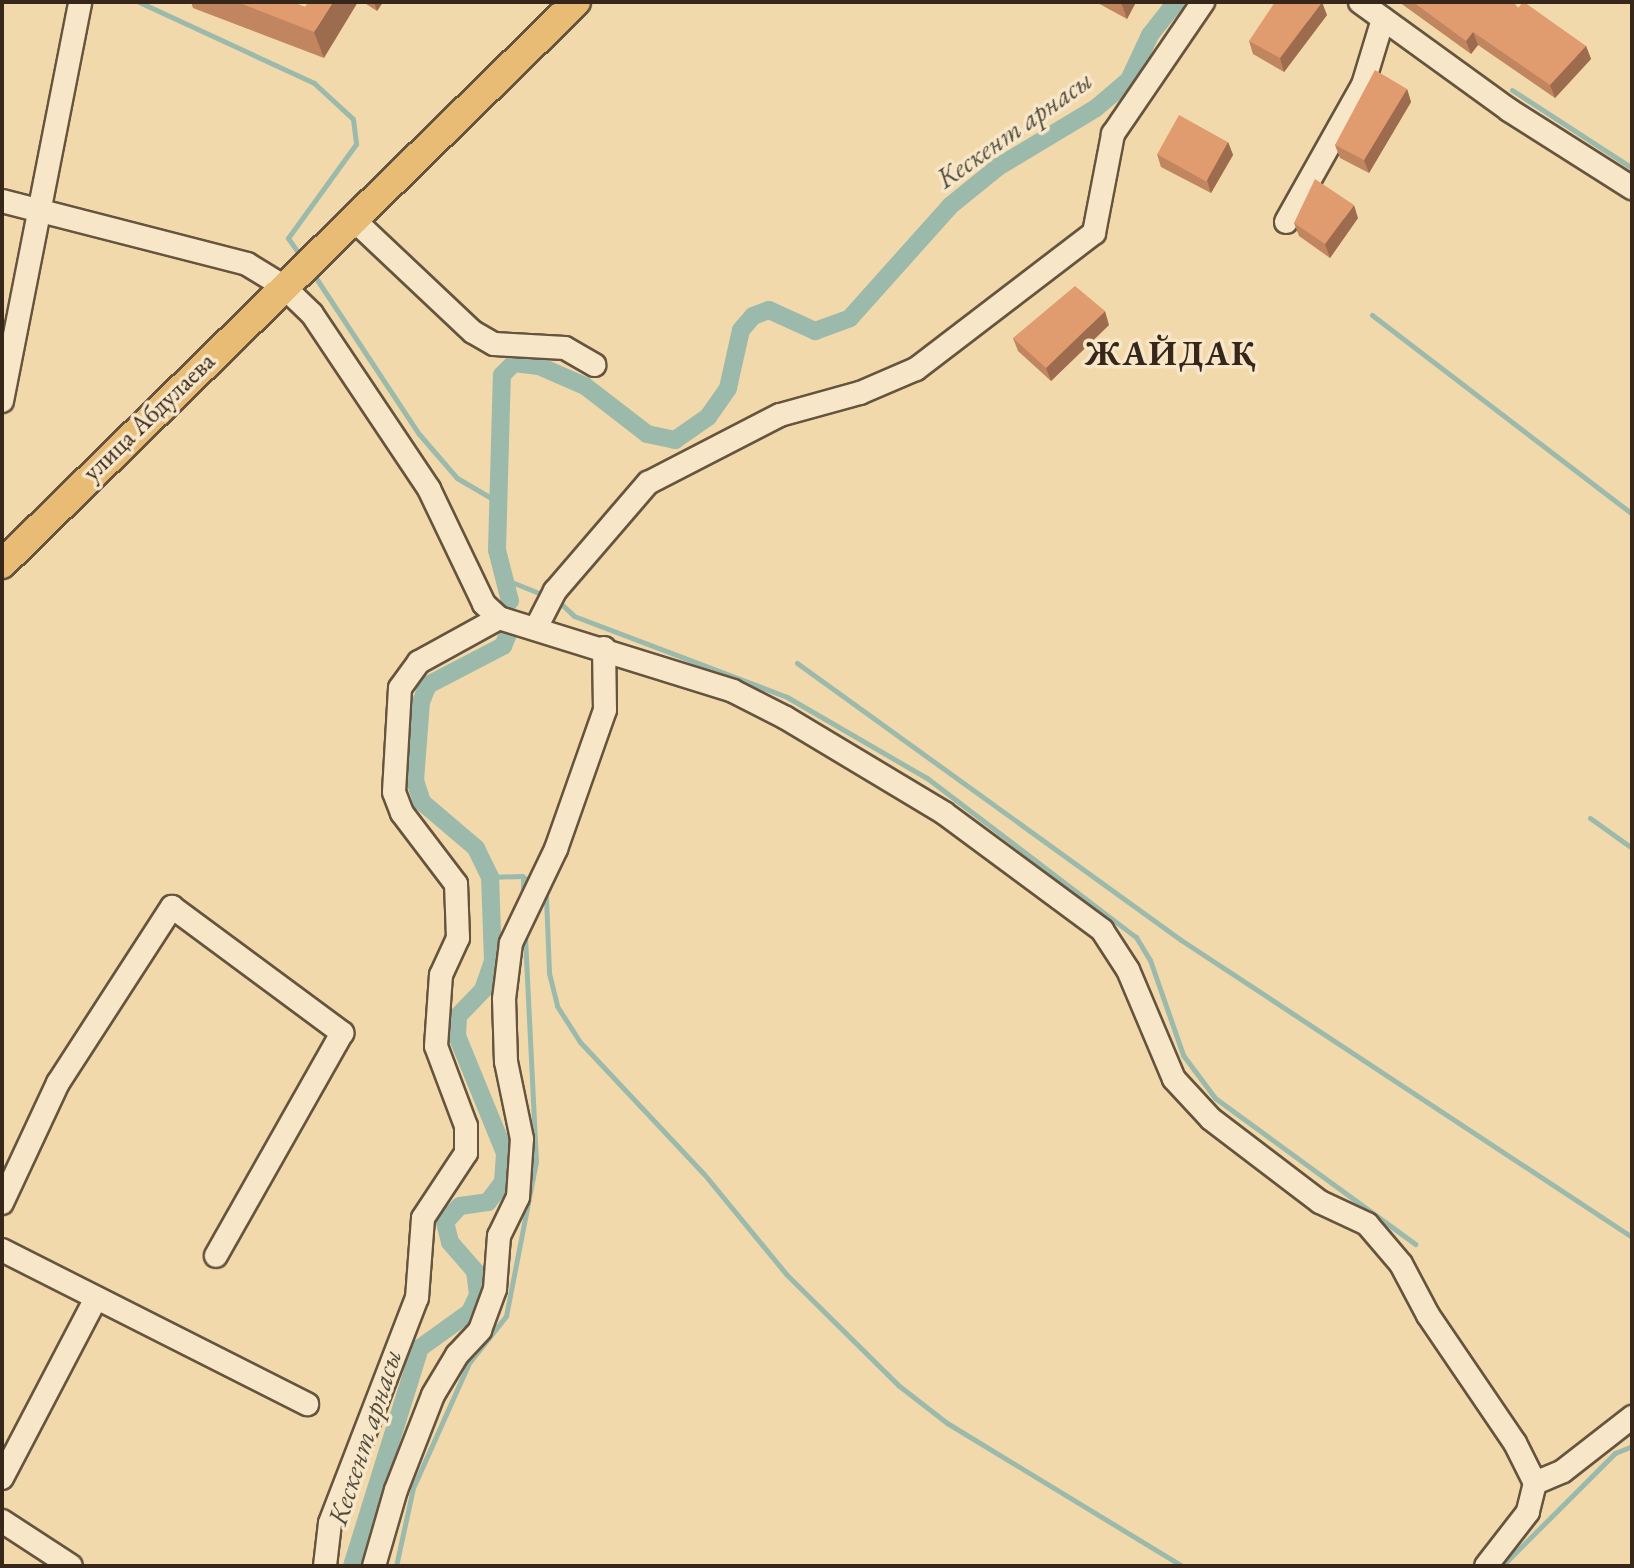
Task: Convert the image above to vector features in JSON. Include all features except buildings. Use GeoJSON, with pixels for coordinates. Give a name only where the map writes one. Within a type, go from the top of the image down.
{"type":"FeatureCollection","features":[{"type":"Feature","properties":{"kind":"main road","name":"улица Абдулаева"},"geometry":{"type":"LineString","coordinates":[[2,564],[576,2]]}},
{"type":"Feature","properties":{"kind":"street"},"geometry":{"type":"LineString","coordinates":[[2,401],[80,2]]}},
{"type":"Feature","properties":{"kind":"street"},"geometry":{"type":"LineString","coordinates":[[536,628],[552,597],[648,483],[780,415],[860,393],[916,369],[1094,233],[1113,134],[1203,2]]}},
{"type":"Feature","properties":{"kind":"street"},"geometry":{"type":"LineString","coordinates":[[1360,2],[1509,110],[1632,188]]}},
{"type":"Feature","properties":{"kind":"street"},"geometry":{"type":"LineString","coordinates":[[1286,222],[1363,85],[1383,19]]}},
{"type":"Feature","properties":{"kind":"street"},"geometry":{"type":"LineString","coordinates":[[2,201],[247,264],[299,271],[312,314],[429,489],[484,604],[499,618],[604,648],[733,691],[786,718],[944,813],[1102,930],[1128,970],[1174,1079],[1211,1119],[1320,1202],[1367,1224],[1401,1264],[1428,1315],[1515,1443],[1535,1483],[1528,1512],[1486,1566]]}},
{"type":"Feature","properties":{"kind":"street"},"geometry":{"type":"LineString","coordinates":[[353,219],[473,332],[494,344],[565,348],[595,365]]}},
{"type":"Feature","properties":{"kind":"street"},"geometry":{"type":"LineString","coordinates":[[325,1566],[330,1523],[417,1298],[423,1218],[466,1153],[466,1126],[436,1046],[441,975],[458,938],[456,884],[402,813],[394,792],[400,688],[419,662],[499,618]]}},
{"type":"Feature","properties":{"kind":"street"},"geometry":{"type":"LineString","coordinates":[[374,1566],[433,1395],[457,1355],[480,1330],[495,1289],[499,1236],[518,1197],[522,1139],[506,1062],[504,999],[511,943],[556,849],[605,710],[604,648]]}},
{"type":"Feature","properties":{"kind":"street"},"geometry":{"type":"LineString","coordinates":[[2,1203],[58,1083],[172,907],[342,1033],[216,1256]]}},
{"type":"Feature","properties":{"kind":"street"},"geometry":{"type":"LineString","coordinates":[[2,1250],[307,1404]]}},
{"type":"Feature","properties":{"kind":"street"},"geometry":{"type":"LineString","coordinates":[[2,1478],[96,1298]]}},
{"type":"Feature","properties":{"kind":"street"},"geometry":{"type":"LineString","coordinates":[[1535,1483],[1563,1471],[1632,1417]]}},
{"type":"Feature","properties":{"kind":"street"},"geometry":{"type":"LineString","coordinates":[[4,1528],[71,1566]]}},
{"type":"Feature","properties":{"kind":"waterway"},"geometry":{"type":"LineString","coordinates":[[139,2],[314,83],[353,119],[356,144],[288,238],[302,258]]}},
{"type":"Feature","properties":{"kind":"waterway","name":"Кескент арнасы"},"geometry":{"type":"LineString","coordinates":[[510,601],[497,550],[502,375],[514,363],[539,366],[585,386],[647,434],[675,440],[708,417],[728,388],[741,330],[753,316],[769,310],[815,331],[850,318],[950,206],[998,167],[1096,108],[1129,80],[1150,35],[1176,2]]}},
{"type":"Feature","properties":{"kind":"waterway"},"geometry":{"type":"LineString","coordinates":[[1512,90],[1632,168]]}},
{"type":"Feature","properties":{"kind":"waterway"},"geometry":{"type":"LineString","coordinates":[[312,272],[419,434],[457,478],[498,502]]}},
{"type":"Feature","properties":{"kind":"waterway"},"geometry":{"type":"LineString","coordinates":[[1372,315],[1632,514]]}},
{"type":"Feature","properties":{"kind":"waterway"},"geometry":{"type":"LineString","coordinates":[[504,579],[544,595]]}},
{"type":"Feature","properties":{"kind":"waterway"},"geometry":{"type":"LineString","coordinates":[[557,600],[574,616],[787,697],[927,778],[1136,937],[1150,960],[1183,1055],[1215,1098],[1415,1244]]}},
{"type":"Feature","properties":{"kind":"waterway","name":"Кескент арнасы"},"geometry":{"type":"LineString","coordinates":[[352,1566],[420,1348],[470,1312],[478,1295],[475,1271],[450,1242],[445,1222],[460,1206],[488,1202],[503,1182],[505,1153],[457,1036],[458,1016],[483,990],[493,961],[490,877],[476,848],[422,802],[415,781],[421,702],[428,685],[503,646],[509,632]]}},
{"type":"Feature","properties":{"kind":"waterway"},"geometry":{"type":"LineString","coordinates":[[797,663],[1181,940],[1632,1237]]}},
{"type":"Feature","properties":{"kind":"waterway"},"geometry":{"type":"LineString","coordinates":[[1590,818],[1632,848]]}},
{"type":"Feature","properties":{"kind":"waterway"},"geometry":{"type":"LineString","coordinates":[[490,877],[522,876],[533,885]]}},
{"type":"Feature","properties":{"kind":"waterway"},"geometry":{"type":"LineString","coordinates":[[523,877],[523,899]]}},
{"type":"Feature","properties":{"kind":"waterway"},"geometry":{"type":"LineString","coordinates":[[540,892],[546,897],[549,973],[557,1006],[580,1042],[704,1174],[786,1274],[898,1385],[947,1423],[1182,1566]]}},
{"type":"Feature","properties":{"kind":"waterway"},"geometry":{"type":"LineString","coordinates":[[396,1566],[413,1488],[469,1363],[506,1316],[536,1162],[525,933]]}},
{"type":"Feature","properties":{"kind":"waterway"},"geometry":{"type":"LineString","coordinates":[[1502,1566],[1615,1453],[1632,1446]]}},
{"type":"Feature","properties":{"kind":"district","name":"ЖАЙДАҚ"},"geometry":{"type":"Point","coordinates":[1171,354]}}]}
